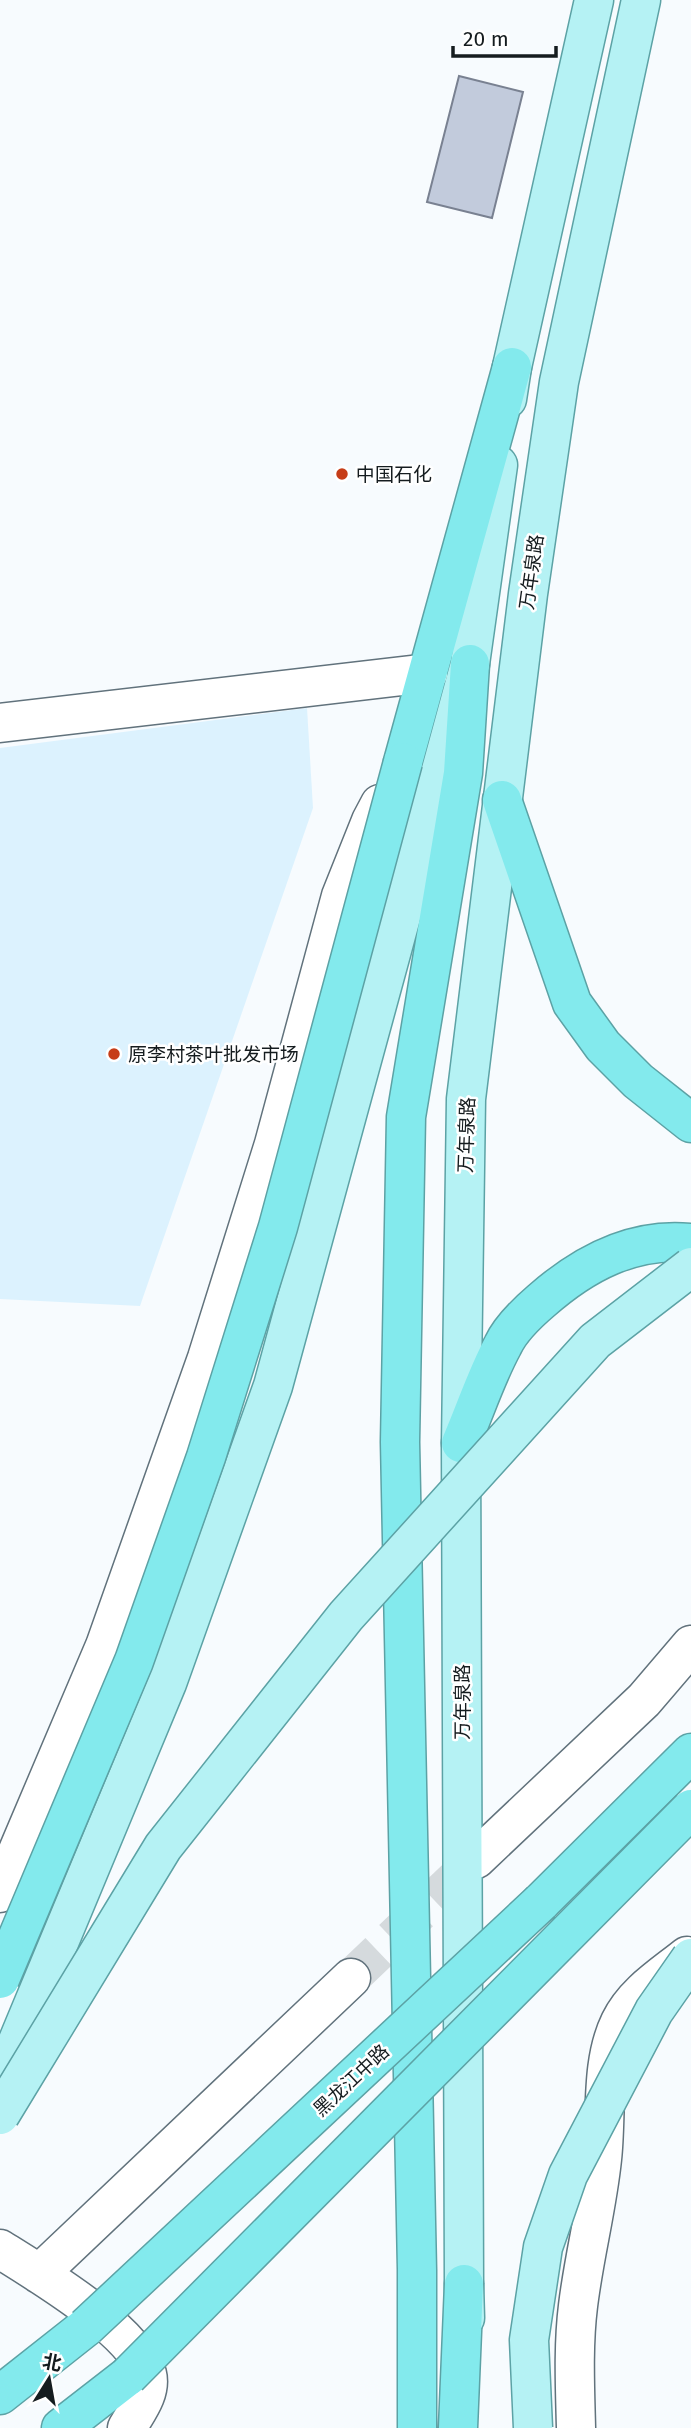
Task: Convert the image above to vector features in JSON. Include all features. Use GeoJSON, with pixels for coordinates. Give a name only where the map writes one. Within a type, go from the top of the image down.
{"type":"FeatureCollection","features":[{"type":"Feature","properties":{"kind":"highway"},"geometry":{"type":"LineString","coordinates":[[0,1979],[134,1661],[206,1457],[278,1227],[512,367]]}},
{"type":"Feature","properties":{"kind":"highway"},"geometry":{"type":"LineString","coordinates":[[417,2428],[417,2270],[400,1442],[406,1143],[407,1117],[463,774],[470,664]]}},
{"type":"Feature","properties":{"kind":"highway"},"geometry":{"type":"LineString","coordinates":[[502,800],[572,1003],[603,1046],[638,1081],[691,1123]]}},
{"type":"Feature","properties":{"kind":"highway"},"geometry":{"type":"LineString","coordinates":[[461,1443],[503,1343],[526,1314],[560,1284],[611,1254],[643,1244],[691,1243]]}},
{"type":"Feature","properties":{"kind":"highway","name":"黑龙江中路"},"geometry":{"type":"LineString","coordinates":[[0,2395],[96,2317],[541,1902],[691,1753]]}},
{"type":"Feature","properties":{"kind":"highway"},"geometry":{"type":"LineString","coordinates":[[61,2428],[128,2376],[691,1809]]}},
{"type":"Feature","properties":{"kind":"highway"},"geometry":{"type":"LineString","coordinates":[[458,2428],[464,2284]]}},
{"type":"Feature","properties":{"kind":"highway"},"geometry":{"type":"LineString","coordinates":[[89,2428],[128,2376]]}},
{"type":"Feature","properties":{"kind":"main road"},"geometry":{"type":"LineString","coordinates":[[0,2084],[167,1683],[272,1386],[470,664],[512,367],[594,0]]}},
{"type":"Feature","properties":{"kind":"main road","name":"万年泉路"},"geometry":{"type":"LineString","coordinates":[[472,2428],[464,2284],[461,1443],[466,1099],[528,594],[559,382],[641,0]]}},
{"type":"Feature","properties":{"kind":"main road"},"geometry":{"type":"LineString","coordinates":[[0,2115],[163,1847],[346,1616],[595,1341],[691,1267]]}},
{"type":"Feature","properties":{"kind":"main road"},"geometry":{"type":"LineString","coordinates":[[533,2428],[529,2340],[543,2247],[568,2175],[654,2011],[691,1956]]}},
{"type":"Feature","properties":{"kind":"street"},"geometry":{"type":"LineString","coordinates":[[0,723],[428,673]]}},
{"type":"Feature","properties":{"kind":"street"},"geometry":{"type":"LineString","coordinates":[[0,1893],[114,1619],[211,1345],[274,1144],[341,897],[371,821],[403,762]]}},
{"type":"Feature","properties":{"kind":"street"},"geometry":{"type":"LineString","coordinates":[[476,1859],[644,1700],[691,1645]]}},
{"type":"Feature","properties":{"kind":"street"},"geometry":{"type":"LineString","coordinates":[[576,2428],[578,2308],[587,2240],[600,2178],[608,2063],[619,2024],[635,1998],[691,1956]]}},
{"type":"Feature","properties":{"kind":"street"},"geometry":{"type":"LineString","coordinates":[[39,2274],[351,1978]]}},
{"type":"Feature","properties":{"kind":"street"},"geometry":{"type":"LineString","coordinates":[[0,2249],[109,2325],[131,2345],[147,2374],[147,2392],[127,2428]]}},
{"type":"Feature","properties":{"kind":"shaded area","name":"原李村茶叶批发市场"},"geometry":{"type":"Polygon","coordinates":[[[307,708],[313,808],[140,1306],[0,1299],[0,748],[307,708]]]}},
{"type":"Feature","properties":{"kind":"building"},"geometry":{"type":"Polygon","coordinates":[[[459,76],[523,92],[492,218],[427,202],[459,76]]]}},
{"type":"Feature","properties":{"kind":"tunnel"},"geometry":{"type":"LineString","coordinates":[[351,1978],[476,1859]]}},
{"type":"Feature","properties":{"kind":"place","name":"中国石化"},"geometry":{"type":"Point","coordinates":[342,474]}},
{"type":"Feature","properties":{"kind":"place","name":"原李村茶叶批发市场"},"geometry":{"type":"Point","coordinates":[114,1054]}}]}
